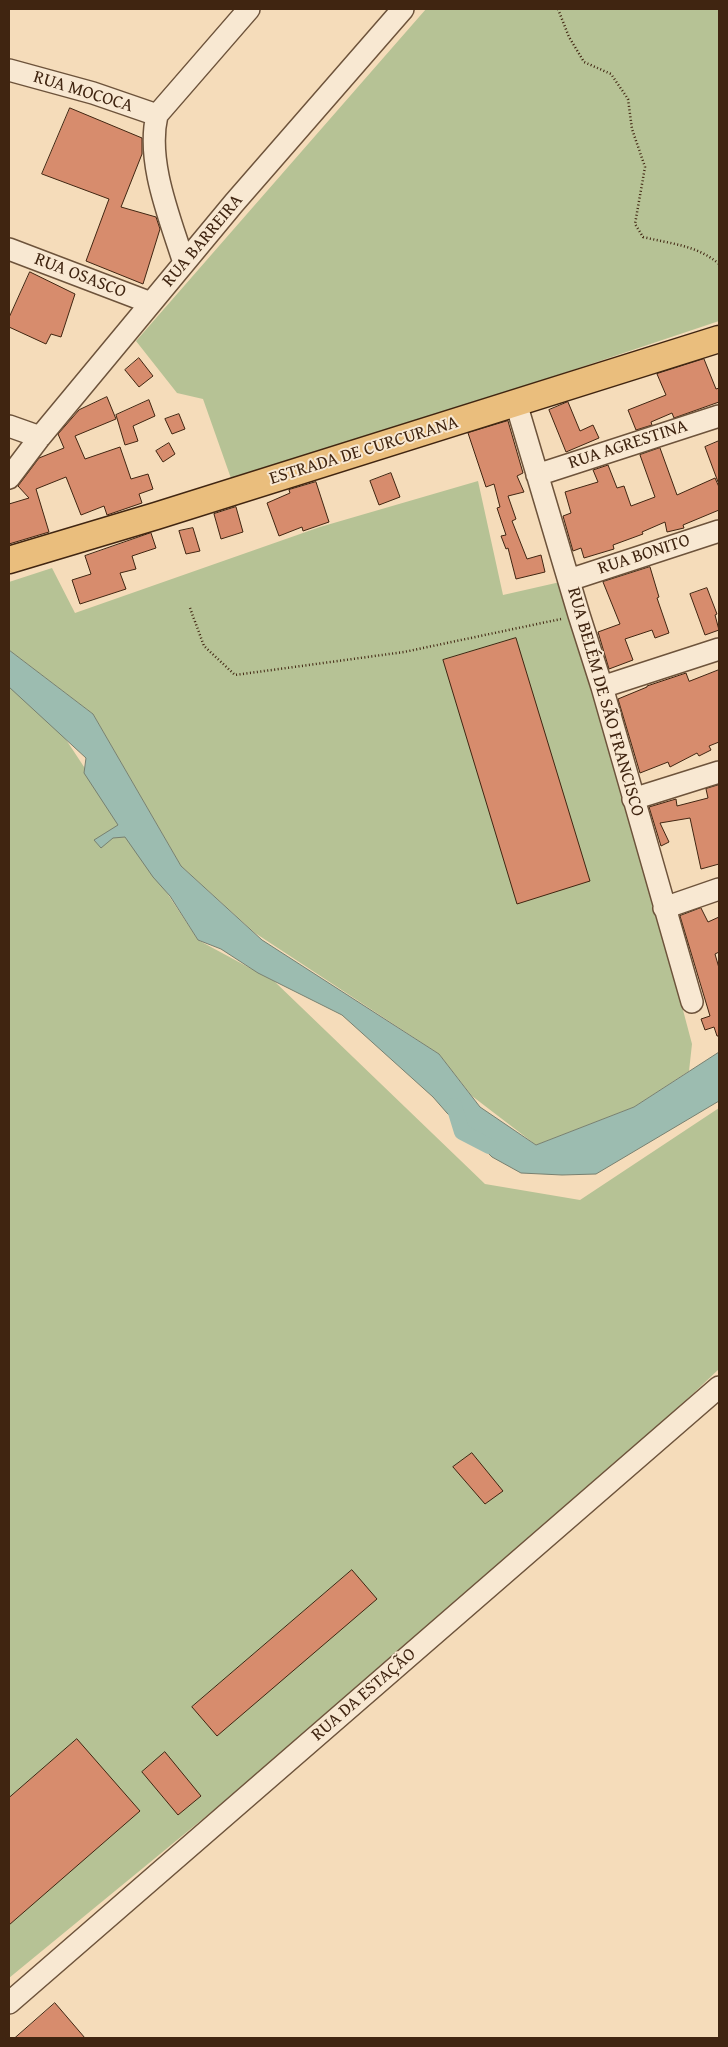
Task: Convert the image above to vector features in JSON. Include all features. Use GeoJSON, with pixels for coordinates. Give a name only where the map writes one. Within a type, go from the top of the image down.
{"type":"FeatureCollection","features":[{"type":"Feature","properties":{"kind":"main road","name":"ESTRADA DE CURCURANA"},"geometry":{"type":"LineString","coordinates":[[9,560],[719,339]]}},
{"type":"Feature","properties":{"kind":"street"},"geometry":{"type":"LineString","coordinates":[[184,264],[161,190],[154,146],[154,130],[157,115],[249,9]]}},
{"type":"Feature","properties":{"kind":"street","name":"RUA BARREIRA"},"geometry":{"type":"LineString","coordinates":[[9,478],[40,437],[240,195],[404,9]]}},
{"type":"Feature","properties":{"kind":"street","name":"RUA MOCOCA"},"geometry":{"type":"LineString","coordinates":[[9,70],[93,93],[157,115]]}},
{"type":"Feature","properties":{"kind":"street","name":"RUA OSASCO"},"geometry":{"type":"LineString","coordinates":[[9,248],[151,303]]}},
{"type":"Feature","properties":{"kind":"street","name":"RUA BELÉM DE SÃO FRANCISCO"},"geometry":{"type":"LineString","coordinates":[[516,403],[602,687],[692,1002]]}},
{"type":"Feature","properties":{"kind":"street","name":"RUA AGRESTINA"},"geometry":{"type":"LineString","coordinates":[[537,475],[719,416]]}},
{"type":"Feature","properties":{"kind":"street"},"geometry":{"type":"LineString","coordinates":[[9,426],[40,437]]}},
{"type":"Feature","properties":{"kind":"street","name":"RUA BONITO"},"geometry":{"type":"LineString","coordinates":[[569,580],[719,531]]}},
{"type":"Feature","properties":{"kind":"street"},"geometry":{"type":"LineString","coordinates":[[602,687],[719,649]]}},
{"type":"Feature","properties":{"kind":"street"},"geometry":{"type":"LineString","coordinates":[[634,799],[719,772]]}},
{"type":"Feature","properties":{"kind":"street"},"geometry":{"type":"LineString","coordinates":[[664,908],[719,889]]}},
{"type":"Feature","properties":{"kind":"street","name":"RUA DA ESTAÇÃO"},"geometry":{"type":"LineString","coordinates":[[9,2002],[719,1386]]}},
{"type":"Feature","properties":{"kind":"path"},"geometry":{"type":"LineString","coordinates":[[558,9],[570,37],[584,62],[611,74],[628,98],[632,129],[645,167],[635,224],[643,237],[689,246],[708,255],[719,264]]}},
{"type":"Feature","properties":{"kind":"path"},"geometry":{"type":"LineString","coordinates":[[190,608],[204,646],[235,675],[404,652],[579,615]]}},
{"type":"Feature","properties":{"kind":"green space"},"geometry":{"type":"Polygon","coordinates":[[[426,9],[719,9],[719,321],[233,484],[203,399],[177,393],[136,341],[426,9]]]}},
{"type":"Feature","properties":{"kind":"green space"},"geometry":{"type":"Polygon","coordinates":[[[478,481],[503,595],[569,580],[692,1044],[689,1071],[634,1107],[536,1145],[472,1096],[439,1054],[255,933],[181,866],[93,714],[9,650],[9,582],[52,568],[75,613],[320,527],[478,481]]]}},
{"type":"Feature","properties":{"kind":"green space"},"geometry":{"type":"Polygon","coordinates":[[[9,684],[63,735],[198,940],[274,981],[485,1184],[580,1200],[719,1108],[719,1369],[517,1561],[9,1978],[9,684]]]}},
{"type":"Feature","properties":{"kind":"shaded area"},"geometry":{"type":"Polygon","coordinates":[[[9,650],[93,714],[181,866],[262,940],[439,1054],[480,1107],[536,1145],[634,1107],[719,1052],[719,1101],[596,1174],[521,1173],[492,1157],[433,1097],[342,1015],[258,973],[221,949],[198,940],[170,896],[153,877],[125,837],[113,838],[101,848],[94,840],[118,825],[84,773],[86,758],[9,687],[9,650]]]}},
{"type":"Feature","properties":{"kind":"building"},"geometry":{"type":"Polygon","coordinates":[[[70,108],[142,138],[142,154],[121,207],[156,217],[160,229],[143,284],[86,261],[109,199],[42,174],[70,108]]]}},
{"type":"Feature","properties":{"kind":"building"},"geometry":{"type":"Polygon","coordinates":[[[30,272],[75,294],[61,337],[51,334],[46,344],[9,327],[9,318],[30,272]]]}},
{"type":"Feature","properties":{"kind":"building"},"geometry":{"type":"Polygon","coordinates":[[[139,358],[153,376],[139,387],[125,370],[139,358]]]}},
{"type":"Feature","properties":{"kind":"building"},"geometry":{"type":"Polygon","coordinates":[[[704,359],[716,389],[719,388],[719,402],[674,418],[672,413],[651,422],[652,425],[636,430],[628,410],[666,395],[657,374],[704,359]]]}},
{"type":"Feature","properties":{"kind":"building"},"geometry":{"type":"Polygon","coordinates":[[[107,397],[116,419],[75,436],[85,459],[120,447],[131,479],[148,474],[153,489],[139,494],[142,503],[107,515],[104,506],[81,515],[66,477],[36,489],[49,532],[9,544],[9,504],[29,498],[18,486],[39,458],[64,448],[58,434],[79,410],[107,397]]]}},
{"type":"Feature","properties":{"kind":"building"},"geometry":{"type":"Polygon","coordinates":[[[149,400],[155,416],[133,426],[138,441],[125,445],[116,415],[149,400]]]}},
{"type":"Feature","properties":{"kind":"building"},"geometry":{"type":"Polygon","coordinates":[[[568,402],[580,431],[593,425],[599,438],[566,452],[549,410],[568,402]]]}},
{"type":"Feature","properties":{"kind":"building"},"geometry":{"type":"Polygon","coordinates":[[[179,414],[185,429],[172,434],[165,419],[179,414]]]}},
{"type":"Feature","properties":{"kind":"building"},"geometry":{"type":"Polygon","coordinates":[[[508,421],[523,473],[517,476],[524,492],[508,496],[516,519],[512,521],[527,559],[541,555],[545,572],[516,579],[508,548],[506,549],[501,536],[506,535],[497,508],[500,507],[494,484],[486,487],[468,433],[508,421]]]}},
{"type":"Feature","properties":{"kind":"building"},"geometry":{"type":"Polygon","coordinates":[[[719,441],[719,482],[718,482],[705,447],[719,441]]]}},
{"type":"Feature","properties":{"kind":"building"},"geometry":{"type":"Polygon","coordinates":[[[169,443],[175,454],[163,462],[156,451],[169,443]]]}},
{"type":"Feature","properties":{"kind":"building"},"geometry":{"type":"Polygon","coordinates":[[[660,448],[677,495],[715,478],[719,487],[719,510],[683,525],[684,528],[667,532],[665,522],[642,532],[643,534],[613,545],[614,549],[584,558],[581,548],[573,551],[563,516],[571,513],[565,492],[598,482],[593,470],[608,465],[617,488],[624,486],[631,506],[655,497],[640,455],[660,448]]]}},
{"type":"Feature","properties":{"kind":"building"},"geometry":{"type":"Polygon","coordinates":[[[391,473],[400,497],[379,505],[370,481],[391,473]]]}},
{"type":"Feature","properties":{"kind":"building"},"geometry":{"type":"Polygon","coordinates":[[[316,482],[329,522],[303,531],[302,527],[279,536],[267,503],[290,493],[289,490],[316,482]]]}},
{"type":"Feature","properties":{"kind":"building"},"geometry":{"type":"Polygon","coordinates":[[[236,507],[243,532],[221,539],[214,514],[236,507]]]}},
{"type":"Feature","properties":{"kind":"building"},"geometry":{"type":"Polygon","coordinates":[[[193,528],[200,551],[186,554],[179,531],[193,528]]]}},
{"type":"Feature","properties":{"kind":"building"},"geometry":{"type":"Polygon","coordinates":[[[151,533],[156,548],[132,556],[136,569],[120,573],[126,589],[80,604],[72,580],[91,574],[85,556],[151,533]]]}},
{"type":"Feature","properties":{"kind":"building"},"geometry":{"type":"Polygon","coordinates":[[[650,567],[659,597],[657,598],[669,633],[655,638],[652,630],[625,639],[633,660],[609,669],[598,632],[620,624],[603,582],[650,567]]]}},
{"type":"Feature","properties":{"kind":"building"},"geometry":{"type":"Polygon","coordinates":[[[707,588],[717,614],[715,615],[719,630],[705,635],[690,594],[707,588]]]}},
{"type":"Feature","properties":{"kind":"building"},"geometry":{"type":"Polygon","coordinates":[[[516,638],[590,881],[517,904],[443,660],[516,638]]]}},
{"type":"Feature","properties":{"kind":"building"},"geometry":{"type":"Polygon","coordinates":[[[719,670],[719,742],[709,746],[711,750],[699,756],[697,753],[670,767],[668,762],[640,773],[618,699],[647,686],[686,673],[689,681],[719,670]]]}},
{"type":"Feature","properties":{"kind":"building"},"geometry":{"type":"Polygon","coordinates":[[[719,785],[719,864],[701,869],[690,818],[660,823],[669,842],[661,846],[649,807],[676,799],[677,806],[708,798],[706,789],[719,785]]]}},
{"type":"Feature","properties":{"kind":"building"},"geometry":{"type":"Polygon","coordinates":[[[701,908],[708,922],[719,917],[719,952],[715,954],[719,968],[719,1036],[717,1036],[714,1027],[705,1030],[701,1019],[710,1016],[680,916],[701,908]]]}},
{"type":"Feature","properties":{"kind":"building"},"geometry":{"type":"Polygon","coordinates":[[[472,1453],[503,1491],[485,1504],[453,1467],[472,1453]]]}},
{"type":"Feature","properties":{"kind":"building"},"geometry":{"type":"Polygon","coordinates":[[[352,1570],[377,1599],[217,1736],[192,1707],[352,1570]]]}},
{"type":"Feature","properties":{"kind":"building"},"geometry":{"type":"Polygon","coordinates":[[[77,1739],[140,1811],[9,1925],[9,1798],[77,1739]]]}},
{"type":"Feature","properties":{"kind":"building"},"geometry":{"type":"Polygon","coordinates":[[[165,1752],[201,1796],[178,1815],[142,1772],[165,1752]]]}},
{"type":"Feature","properties":{"kind":"building"},"geometry":{"type":"Polygon","coordinates":[[[55,2003],[85,2038],[15,2038],[55,2003]]]}},
{"type":"Feature","properties":{"kind":"waterway"},"geometry":{"type":"LineString","coordinates":[[454,1106],[462,1132],[489,1146]]}}]}
